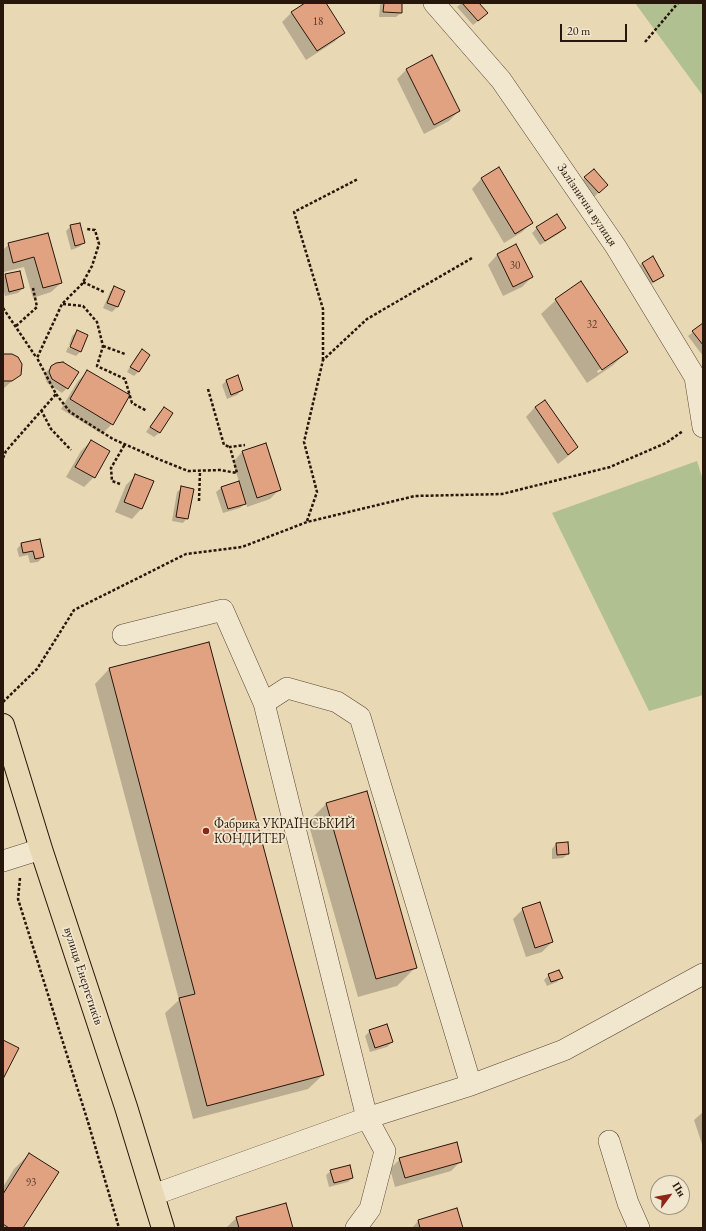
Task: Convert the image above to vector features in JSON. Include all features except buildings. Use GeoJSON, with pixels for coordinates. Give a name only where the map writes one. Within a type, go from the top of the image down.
{"type":"FeatureCollection","features":[{"type":"Feature","properties":{"kind":"main road","name":"вулиця Енергетиків"},"geometry":{"type":"LineString","coordinates":[[3,724],[41,849],[125,1102],[163,1228]]}},
{"type":"Feature","properties":{"kind":"street","name":"Залізнична вулиця"},"geometry":{"type":"LineString","coordinates":[[434,3],[501,80],[616,247],[695,377],[702,423]]}},
{"type":"Feature","properties":{"kind":"street"},"geometry":{"type":"LineString","coordinates":[[124,635],[223,610],[264,703],[367,1118],[385,1151],[370,1209],[356,1228]]}},
{"type":"Feature","properties":{"kind":"street"},"geometry":{"type":"LineString","coordinates":[[264,703],[287,688],[337,702],[360,717],[471,1085]]}},
{"type":"Feature","properties":{"kind":"street"},"geometry":{"type":"LineString","coordinates":[[3,861],[41,849]]}},
{"type":"Feature","properties":{"kind":"street"},"geometry":{"type":"LineString","coordinates":[[153,1195],[367,1118],[471,1085],[564,1050],[703,974]]}},
{"type":"Feature","properties":{"kind":"street"},"geometry":{"type":"LineString","coordinates":[[609,1141],[628,1203],[639,1228]]}},
{"type":"Feature","properties":{"kind":"path"},"geometry":{"type":"LineString","coordinates":[[645,42],[678,3]]}},
{"type":"Feature","properties":{"kind":"path"},"geometry":{"type":"LineString","coordinates":[[307,522],[317,492],[304,442],[323,360],[323,309],[294,212],[358,179]]}},
{"type":"Feature","properties":{"kind":"path"},"geometry":{"type":"LineString","coordinates":[[36,358],[62,304],[83,282],[92,266],[99,244],[96,230],[87,229]]}},
{"type":"Feature","properties":{"kind":"path"},"geometry":{"type":"LineString","coordinates":[[323,360],[368,319],[472,258]]}},
{"type":"Feature","properties":{"kind":"path"},"geometry":{"type":"LineString","coordinates":[[83,282],[104,292]]}},
{"type":"Feature","properties":{"kind":"path"},"geometry":{"type":"LineString","coordinates":[[16,326],[37,307],[33,288]]}},
{"type":"Feature","properties":{"kind":"path"},"geometry":{"type":"LineString","coordinates":[[62,304],[83,306],[97,322],[103,346],[97,366],[125,379],[132,402],[147,411]]}},
{"type":"Feature","properties":{"kind":"path"},"geometry":{"type":"LineString","coordinates":[[3,308],[36,358],[56,394],[70,412],[114,439],[188,471],[220,470],[237,473],[230,447]]}},
{"type":"Feature","properties":{"kind":"path"},"geometry":{"type":"LineString","coordinates":[[103,346],[125,354]]}},
{"type":"Feature","properties":{"kind":"path"},"geometry":{"type":"LineString","coordinates":[[208,389],[224,445],[230,447],[245,445]]}},
{"type":"Feature","properties":{"kind":"path"},"geometry":{"type":"LineString","coordinates":[[3,458],[6,451],[56,394]]}},
{"type":"Feature","properties":{"kind":"path"},"geometry":{"type":"LineString","coordinates":[[41,410],[50,429],[71,450]]}},
{"type":"Feature","properties":{"kind":"path"},"geometry":{"type":"LineString","coordinates":[[3,702],[37,669],[74,610],[186,554],[242,547],[307,522],[415,496],[502,494],[610,467],[666,443],[702,423]]}},
{"type":"Feature","properties":{"kind":"path"},"geometry":{"type":"LineString","coordinates":[[120,484],[112,481],[111,468],[125,444]]}},
{"type":"Feature","properties":{"kind":"path"},"geometry":{"type":"LineString","coordinates":[[199,501],[200,471]]}},
{"type":"Feature","properties":{"kind":"path"},"geometry":{"type":"LineString","coordinates":[[18,899],[86,1115],[119,1228]]}},
{"type":"Feature","properties":{"kind":"green space"},"geometry":{"type":"Polygon","coordinates":[[[635,3],[703,3],[703,96],[635,3]]]}},
{"type":"Feature","properties":{"kind":"green space"},"geometry":{"type":"Polygon","coordinates":[[[697,461],[703,480],[703,695],[649,711],[552,513],[697,461]]]}},
{"type":"Feature","properties":{"kind":"place","name":"Фабрика УКРАЇНСЬКИЙ КОНДИТЕР"},"geometry":{"type":"Point","coordinates":[206,831]}}]}
